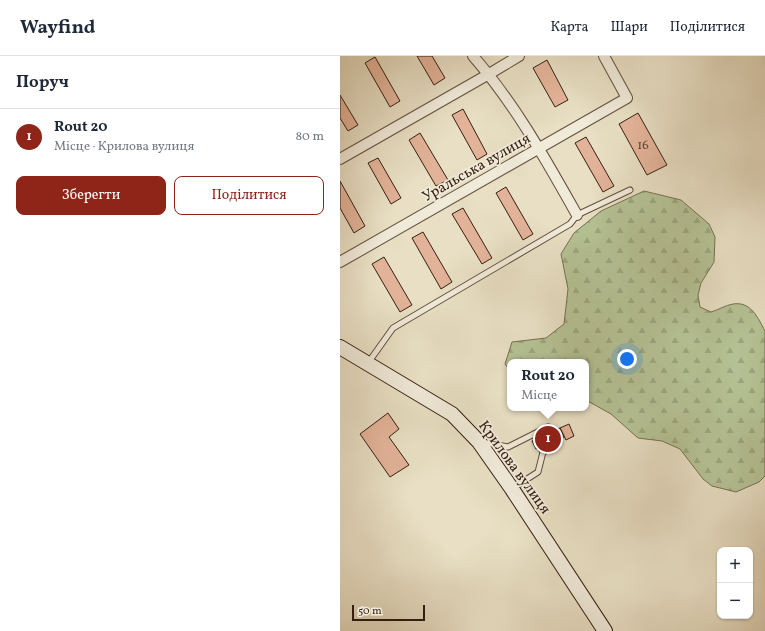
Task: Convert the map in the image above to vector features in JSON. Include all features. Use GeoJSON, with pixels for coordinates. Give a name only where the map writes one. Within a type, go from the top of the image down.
{"type":"FeatureCollection","features":[{"type":"Feature","properties":{"kind":"main road","name":"Крилова вулиця"},"geometry":{"type":"LineString","coordinates":[[340,347],[452,414],[479,442],[512,489],[605,631]]}},
{"type":"Feature","properties":{"kind":"street"},"geometry":{"type":"LineString","coordinates":[[474,56],[489,74],[539,148],[577,215]]}},
{"type":"Feature","properties":{"kind":"street"},"geometry":{"type":"LineString","coordinates":[[340,159],[518,56]]}},
{"type":"Feature","properties":{"kind":"street","name":"Уральська вулиця"},"geometry":{"type":"LineString","coordinates":[[340,262],[627,98],[604,56]]}},
{"type":"Feature","properties":{"kind":"lane"},"geometry":{"type":"LineString","coordinates":[[368,364],[393,328],[570,224],[577,215],[630,190]]}},
{"type":"Feature","properties":{"kind":"lane"},"geometry":{"type":"LineString","coordinates":[[479,442],[508,447],[548,428],[556,446],[543,452]]}},
{"type":"Feature","properties":{"kind":"lane"},"geometry":{"type":"LineString","coordinates":[[512,489],[538,472],[543,452],[534,434]]}},
{"type":"Feature","properties":{"kind":"green space"},"geometry":{"type":"Polygon","coordinates":[[[644,191],[681,200],[709,224],[715,237],[714,262],[701,283],[698,295],[700,307],[711,312],[728,305],[745,305],[760,321],[765,331],[765,476],[759,482],[736,492],[712,486],[703,479],[680,449],[662,441],[638,438],[611,414],[589,402],[589,359],[507,359],[507,367],[505,364],[512,342],[546,338],[564,324],[568,289],[561,254],[574,233],[601,211],[644,191]]]}},
{"type":"Feature","properties":{"kind":"building"},"geometry":{"type":"Polygon","coordinates":[[[417,56],[432,56],[445,78],[434,85],[417,56]]]}},
{"type":"Feature","properties":{"kind":"building"},"geometry":{"type":"Polygon","coordinates":[[[375,57],[400,101],[390,107],[365,63],[375,57]]]}},
{"type":"Feature","properties":{"kind":"building"},"geometry":{"type":"Polygon","coordinates":[[[547,60],[568,100],[555,107],[533,68],[547,60]]]}},
{"type":"Feature","properties":{"kind":"building"},"geometry":{"type":"Polygon","coordinates":[[[340,95],[358,125],[348,131],[340,118],[340,95]]]}},
{"type":"Feature","properties":{"kind":"building"},"geometry":{"type":"Polygon","coordinates":[[[463,109],[487,154],[477,160],[452,115],[463,109]]]}},
{"type":"Feature","properties":{"kind":"building"},"geometry":{"type":"Polygon","coordinates":[[[638,113],[667,165],[647,175],[619,124],[638,113]]]}},
{"type":"Feature","properties":{"kind":"building"},"geometry":{"type":"Polygon","coordinates":[[[420,133],[448,180],[436,186],[409,140],[420,133]]]}},
{"type":"Feature","properties":{"kind":"building"},"geometry":{"type":"Polygon","coordinates":[[[586,137],[614,186],[603,192],[575,143],[586,137]]]}},
{"type":"Feature","properties":{"kind":"building"},"geometry":{"type":"Polygon","coordinates":[[[378,158],[401,198],[391,204],[368,163],[378,158]]]}},
{"type":"Feature","properties":{"kind":"building"},"geometry":{"type":"Polygon","coordinates":[[[340,181],[365,226],[354,233],[340,208],[340,181]]]}},
{"type":"Feature","properties":{"kind":"building"},"geometry":{"type":"Polygon","coordinates":[[[506,187],[533,234],[523,240],[496,193],[506,187]]]}},
{"type":"Feature","properties":{"kind":"building"},"geometry":{"type":"Polygon","coordinates":[[[463,208],[492,258],[482,264],[452,214],[463,208]]]}},
{"type":"Feature","properties":{"kind":"building"},"geometry":{"type":"Polygon","coordinates":[[[423,232],[452,282],[441,289],[412,238],[423,232]]]}},
{"type":"Feature","properties":{"kind":"building"},"geometry":{"type":"Polygon","coordinates":[[[384,257],[412,305],[400,312],[372,264],[384,257]]]}},
{"type":"Feature","properties":{"kind":"building"},"geometry":{"type":"Polygon","coordinates":[[[388,413],[399,429],[389,437],[409,465],[390,477],[360,434],[388,413]]]}},
{"type":"Feature","properties":{"kind":"building"},"geometry":{"type":"Polygon","coordinates":[[[569,424],[574,436],[566,440],[560,428],[569,424]]]}},
{"type":"Feature","properties":{"kind":"building"},"geometry":{"type":"Polygon","coordinates":[[[560,428],[564,437],[536,449],[532,441],[560,428]]]}},
{"type":"Feature","properties":{"kind":"place","name":"Rout 20"},"geometry":{"type":"Point","coordinates":[548,439]}}]}
